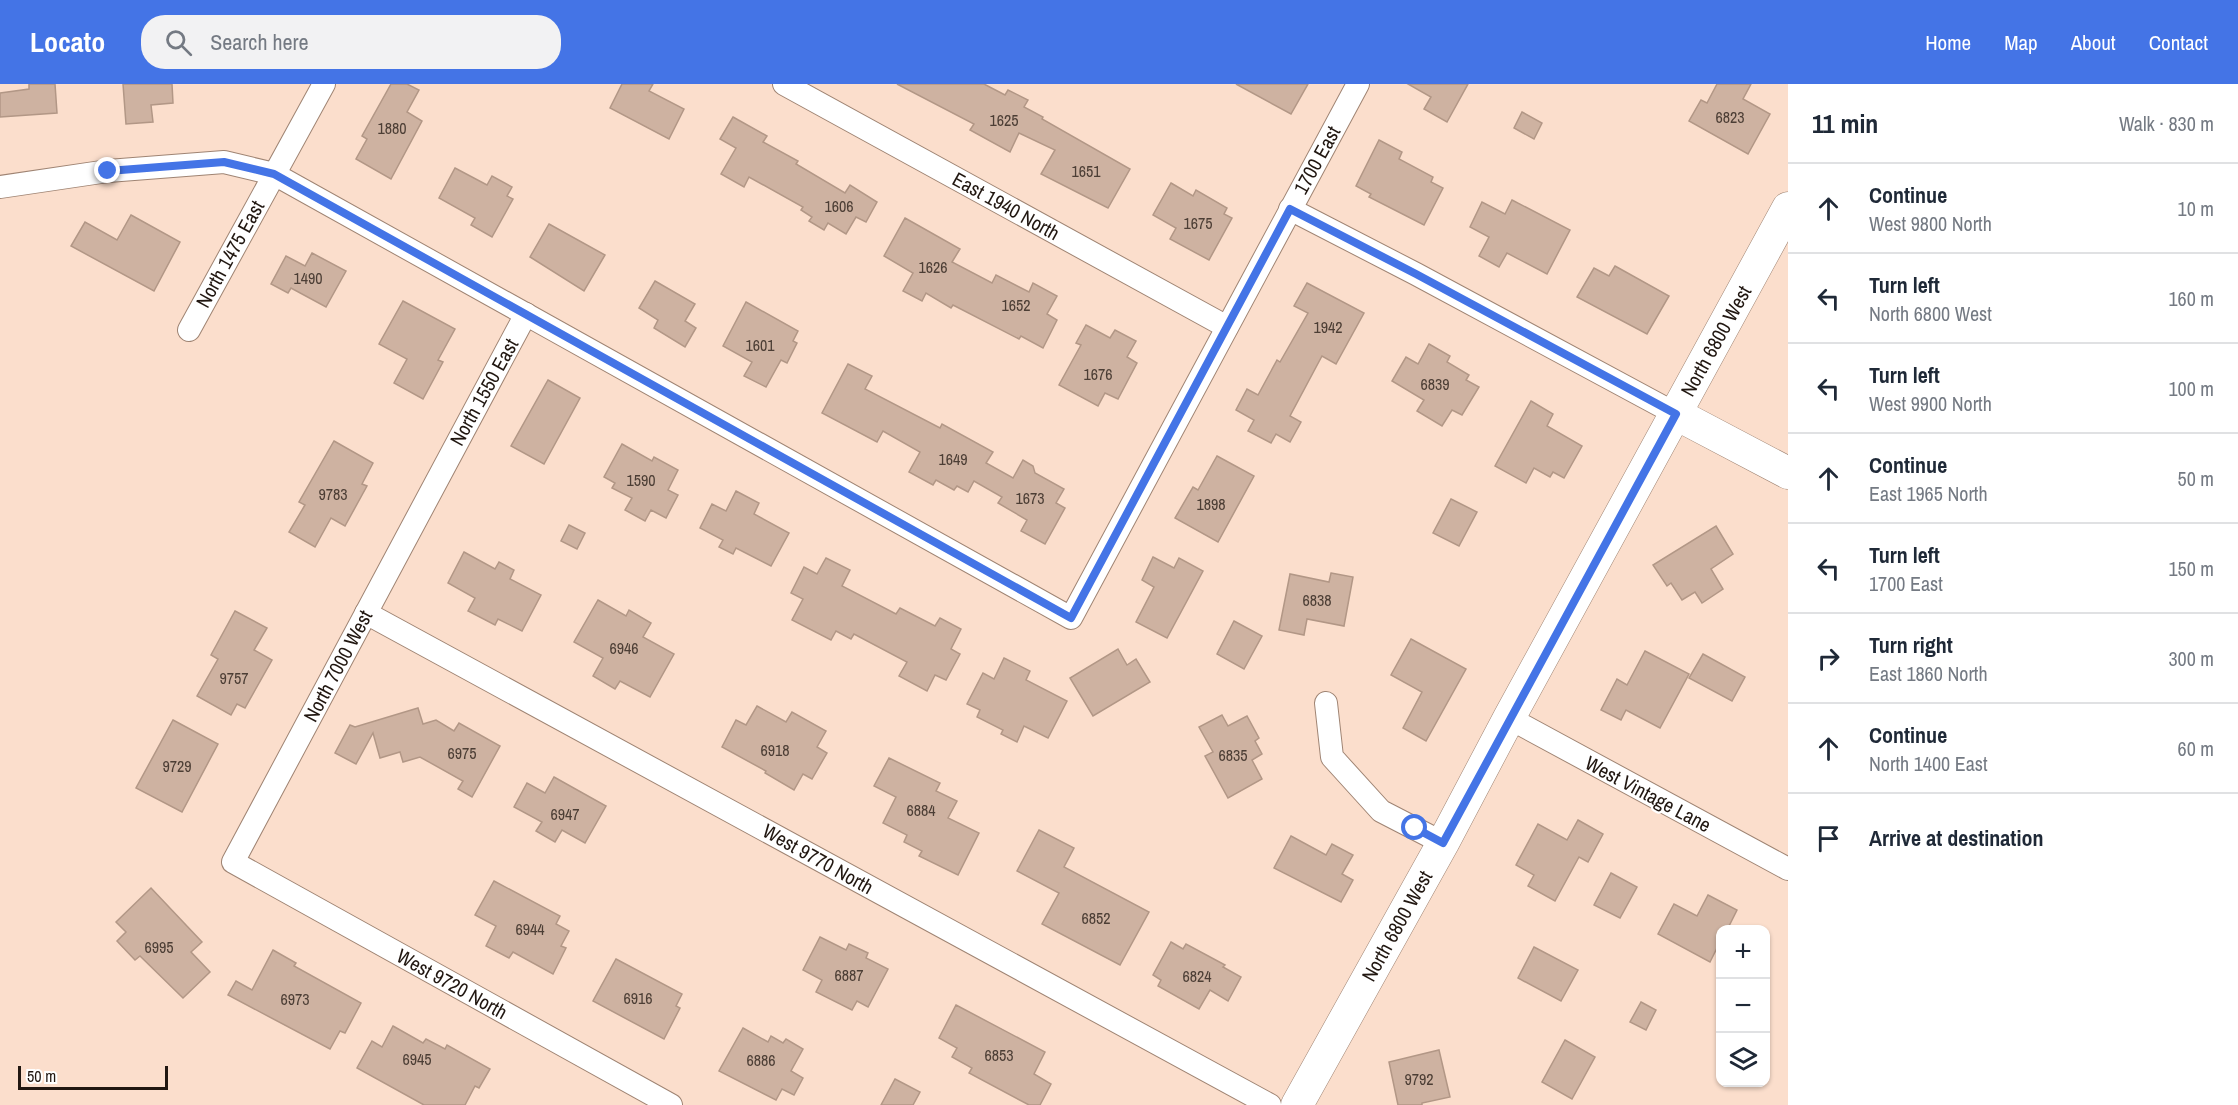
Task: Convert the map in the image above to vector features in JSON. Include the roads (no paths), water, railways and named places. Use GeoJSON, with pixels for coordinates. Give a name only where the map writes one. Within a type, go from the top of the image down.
{"type":"FeatureCollection","features":[{"type":"Feature","properties":{"kind":"street","name":"North 1475 East"},"geometry":{"type":"LineString","coordinates":[[189,330],[324,84]]}},
{"type":"Feature","properties":{"kind":"street","name":"East 1940 North"},"geometry":{"type":"LineString","coordinates":[[784,84],[1227,327]]}},
{"type":"Feature","properties":{"kind":"street","name":"1700 East"},"geometry":{"type":"LineString","coordinates":[[526,314],[1071,618],[1358,84]]}},
{"type":"Feature","properties":{"kind":"street"},"geometry":{"type":"LineString","coordinates":[[0,186],[108,171],[224,162],[274,174],[526,314]]}},
{"type":"Feature","properties":{"kind":"street","name":"North 6800 West"},"geometry":{"type":"LineString","coordinates":[[1297,1105],[1443,843],[1788,208]]}},
{"type":"Feature","properties":{"kind":"street"},"geometry":{"type":"LineString","coordinates":[[1290,209],[1788,473]]}},
{"type":"Feature","properties":{"kind":"street","name":"North 1550 East"},"geometry":{"type":"LineString","coordinates":[[441,469],[526,314]]}},
{"type":"Feature","properties":{"kind":"street","name":"North 7000 West"},"geometry":{"type":"LineString","coordinates":[[232,862],[441,469]]}},
{"type":"Feature","properties":{"kind":"street","name":"West 9770 North"},"geometry":{"type":"LineString","coordinates":[[366,613],[1270,1105]]}},
{"type":"Feature","properties":{"kind":"street"},"geometry":{"type":"LineString","coordinates":[[1326,703],[1332,757],[1381,810],[1443,843]]}},
{"type":"Feature","properties":{"kind":"street","name":"West Vintage Lane"},"geometry":{"type":"LineString","coordinates":[[1509,718],[1788,869]]}},
{"type":"Feature","properties":{"kind":"street","name":"West 9720 North"},"geometry":{"type":"LineString","coordinates":[[232,862],[670,1105]]}}]}
